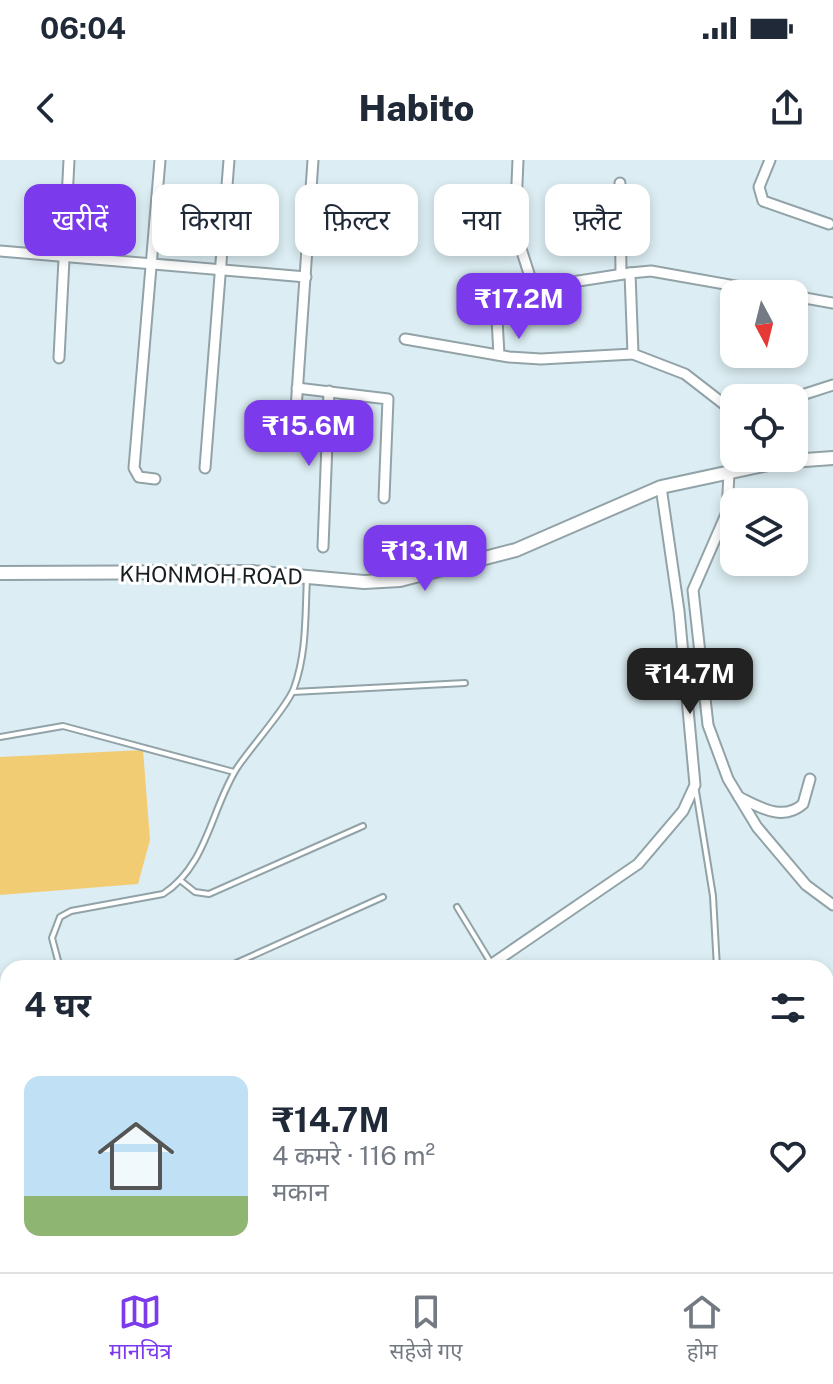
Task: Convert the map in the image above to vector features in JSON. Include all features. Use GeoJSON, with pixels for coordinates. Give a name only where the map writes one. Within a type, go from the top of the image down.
{"type":"FeatureCollection","features":[{"type":"Feature","properties":{"kind":"main road","name":"KHONMOH ROAD"},"geometry":{"type":"LineString","coordinates":[[808,459],[833,458]]}},
{"type":"Feature","properties":{"kind":"main road","name":"KHONMOH ROAD"},"geometry":{"type":"LineString","coordinates":[[0,573],[252,572],[364,582],[400,580],[481,562],[661,487],[734,472]]}},
{"type":"Feature","properties":{"kind":"street"},"geometry":{"type":"LineString","coordinates":[[68,184],[69,160]]}},
{"type":"Feature","properties":{"kind":"street"},"geometry":{"type":"LineString","coordinates":[[155,479],[139,477],[134,468],[160,160]]}},
{"type":"Feature","properties":{"kind":"street"},"geometry":{"type":"LineString","coordinates":[[205,468],[223,270],[229,160]]}},
{"type":"Feature","properties":{"kind":"street"},"geometry":{"type":"LineString","coordinates":[[295,424],[313,160]]}},
{"type":"Feature","properties":{"kind":"street"},"geometry":{"type":"LineString","coordinates":[[518,160],[515,230],[532,283],[540,287],[651,271],[720,283]]}},
{"type":"Feature","properties":{"kind":"street"},"geometry":{"type":"LineString","coordinates":[[770,160],[759,187],[763,201],[829,224]]}},
{"type":"Feature","properties":{"kind":"street"},"geometry":{"type":"LineString","coordinates":[[620,183],[633,354]]}},
{"type":"Feature","properties":{"kind":"street"},"geometry":{"type":"LineString","coordinates":[[0,251],[24,252]]}},
{"type":"Feature","properties":{"kind":"street"},"geometry":{"type":"LineString","coordinates":[[59,358],[64,256]]}},
{"type":"Feature","properties":{"kind":"street"},"geometry":{"type":"LineString","coordinates":[[74,256],[306,277]]}},
{"type":"Feature","properties":{"kind":"street"},"geometry":{"type":"LineString","coordinates":[[808,299],[833,303]]}},
{"type":"Feature","properties":{"kind":"street"},"geometry":{"type":"LineString","coordinates":[[496,301],[499,355]]}},
{"type":"Feature","properties":{"kind":"street"},"geometry":{"type":"LineString","coordinates":[[405,339],[541,359],[633,354],[685,374],[720,401]]}},
{"type":"Feature","properties":{"kind":"street"},"geometry":{"type":"LineString","coordinates":[[808,393],[833,385]]}},
{"type":"Feature","properties":{"kind":"street"},"geometry":{"type":"LineString","coordinates":[[297,388],[388,399],[384,498]]}},
{"type":"Feature","properties":{"kind":"street"},"geometry":{"type":"LineString","coordinates":[[323,547],[329,391]]}},
{"type":"Feature","properties":{"kind":"street"},"geometry":{"type":"LineString","coordinates":[[729,473],[731,490],[727,512],[693,590],[708,725],[714,748],[757,827],[796,873],[833,905]]}},
{"type":"Feature","properties":{"kind":"street"},"geometry":{"type":"LineString","coordinates":[[497,960],[588,901],[638,864],[683,811],[695,785],[679,611],[661,487]]}},
{"type":"Feature","properties":{"kind":"street"},"geometry":{"type":"LineString","coordinates":[[739,797],[773,813],[788,812],[803,804],[810,779]]}},
{"type":"Feature","properties":{"kind":"lane"},"geometry":{"type":"LineString","coordinates":[[58,960],[52,938],[60,917],[71,911],[163,894],[180,880],[202,847],[235,772],[293,692],[304,649],[307,576]]}},
{"type":"Feature","properties":{"kind":"lane"},"geometry":{"type":"LineString","coordinates":[[293,692],[465,683]]}},
{"type":"Feature","properties":{"kind":"lane"},"geometry":{"type":"LineString","coordinates":[[0,737],[63,726],[235,772]]}},
{"type":"Feature","properties":{"kind":"lane"},"geometry":{"type":"LineString","coordinates":[[695,785],[713,896],[717,960]]}},
{"type":"Feature","properties":{"kind":"lane"},"geometry":{"type":"LineString","coordinates":[[180,880],[195,892],[209,894],[363,826]]}},
{"type":"Feature","properties":{"kind":"lane"},"geometry":{"type":"LineString","coordinates":[[243,960],[383,897]]}},
{"type":"Feature","properties":{"kind":"lane"},"geometry":{"type":"LineString","coordinates":[[457,907],[486,960]]}},
{"type":"Feature","properties":{"kind":"shaded area"},"geometry":{"type":"Polygon","coordinates":[[[143,750],[150,840],[138,884],[0,895],[0,757],[143,750]]]}}]}
